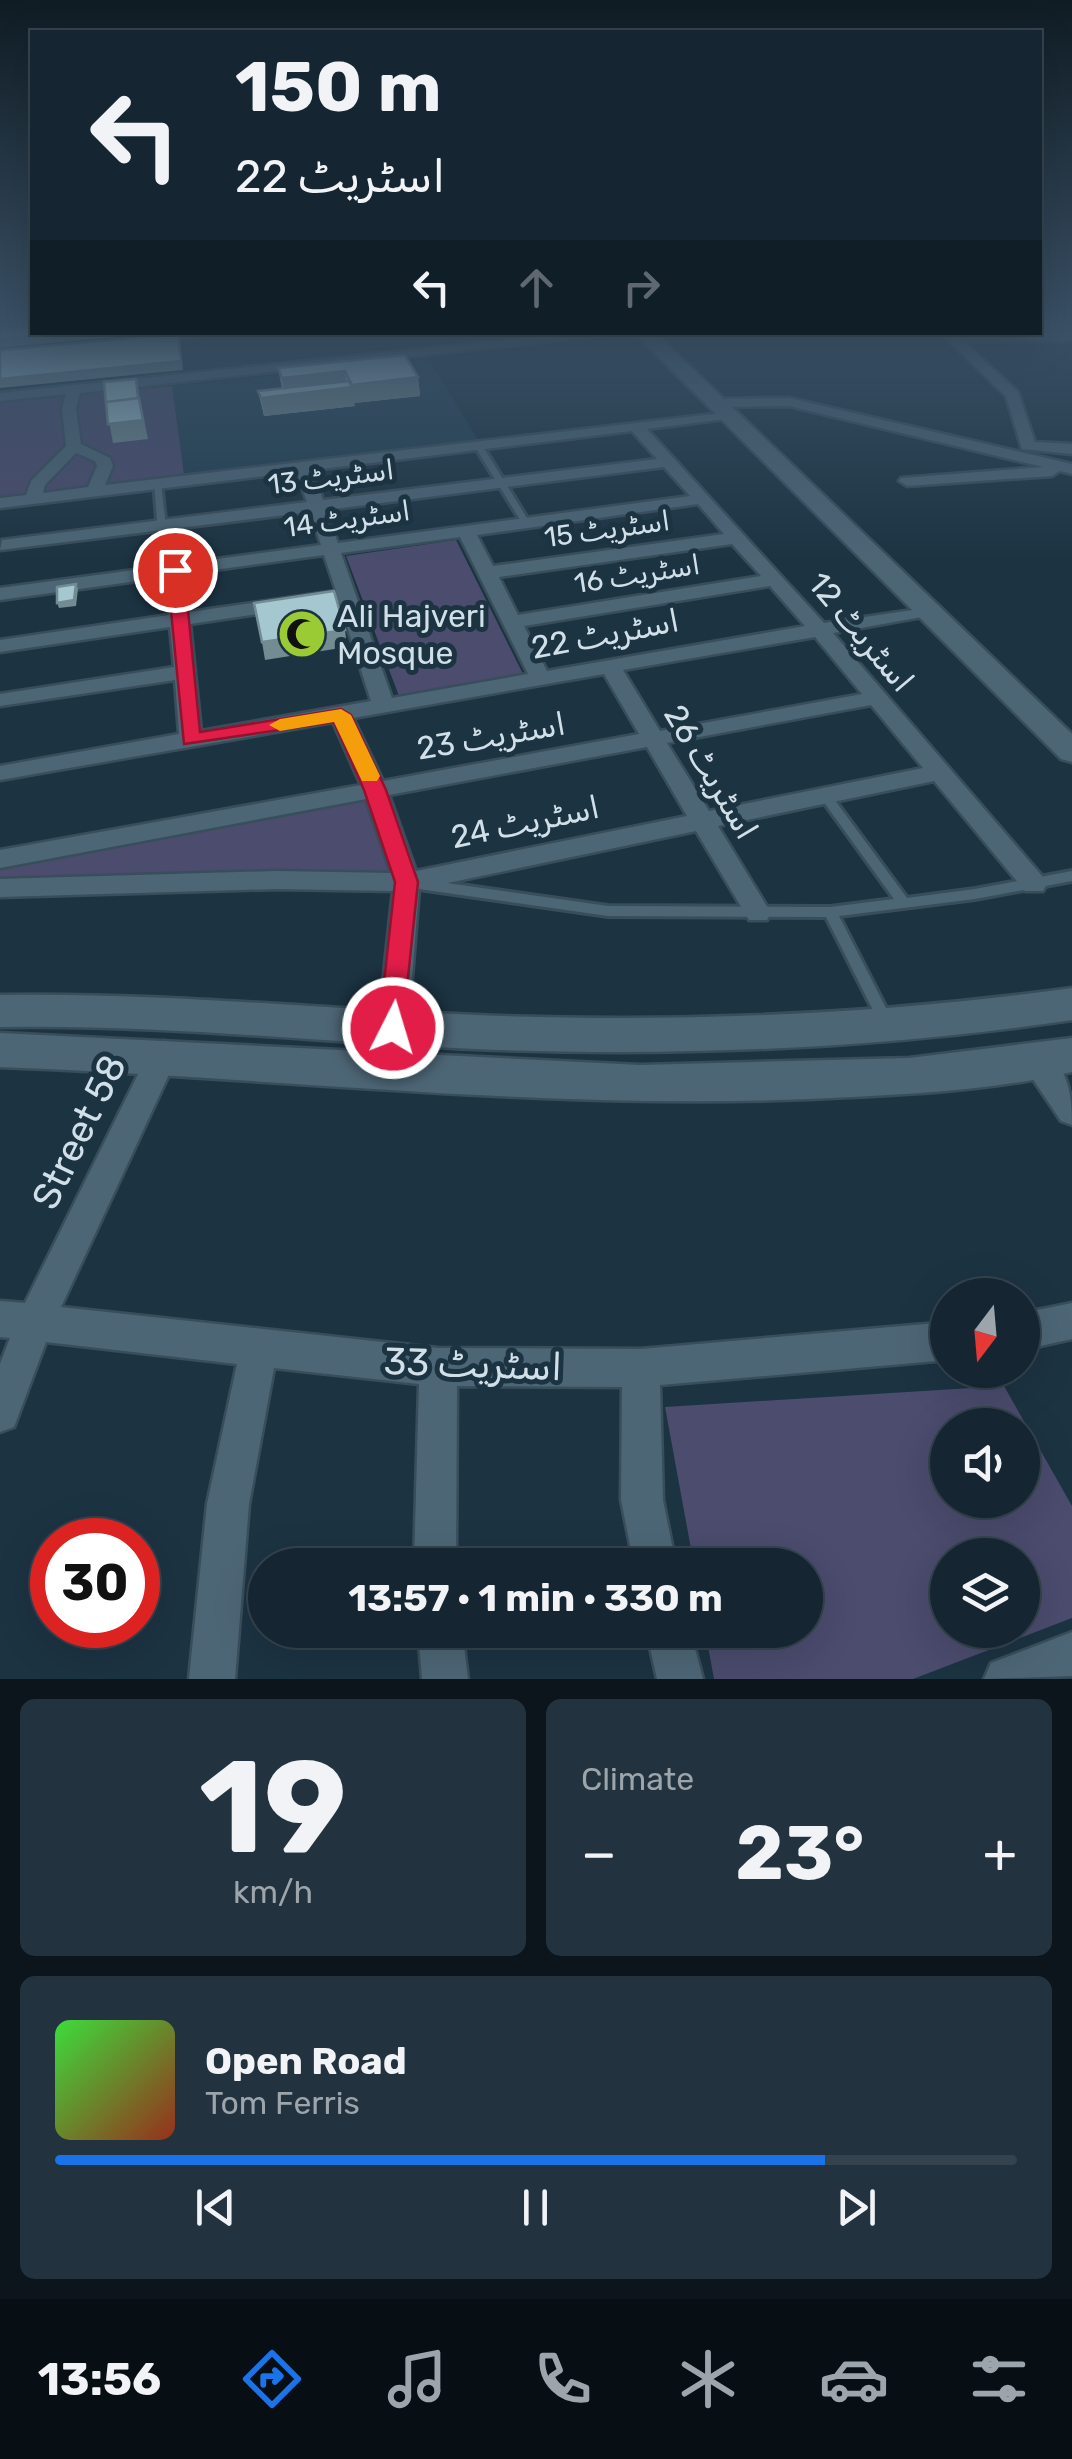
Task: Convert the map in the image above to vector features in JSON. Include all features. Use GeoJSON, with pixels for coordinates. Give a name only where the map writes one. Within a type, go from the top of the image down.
{"type":"FeatureCollection","features":[{"type":"Feature","properties":{"kind":"main road"},"geometry":{"type":"LineString","coordinates":[[715,405],[1072,752]]}},
{"type":"Feature","properties":{"kind":"main road"},"geometry":{"type":"LineString","coordinates":[[0,1011],[179,1012],[393,1028],[656,1038],[792,1035],[905,1027],[1072,1004]]}},
{"type":"Feature","properties":{"kind":"main road"},"geometry":{"type":"LineString","coordinates":[[164,1054],[179,1012]]}},
{"type":"Feature","properties":{"kind":"main road"},"geometry":{"type":"LineString","coordinates":[[0,1050],[164,1054],[562,1083],[754,1086],[1054,1059]]}},
{"type":"Feature","properties":{"kind":"street"},"geometry":{"type":"LineString","coordinates":[[70,405],[74,447]]}},
{"type":"Feature","properties":{"kind":"street"},"geometry":{"type":"LineString","coordinates":[[1,526],[33,499],[304,468],[755,405]]}},
{"type":"Feature","properties":{"kind":"street"},"geometry":{"type":"LineString","coordinates":[[804,405],[1072,469]]}},
{"type":"Feature","properties":{"kind":"street"},"geometry":{"type":"LineString","coordinates":[[1016,405],[1029,446]]}},
{"type":"Feature","properties":{"kind":"street","name":"اسٹریٹ 12"},"geometry":{"type":"LineString","coordinates":[[635,425],[818,628],[1034,884]]}},
{"type":"Feature","properties":{"kind":"street"},"geometry":{"type":"LineString","coordinates":[[980,445],[1072,450]]}},
{"type":"Feature","properties":{"kind":"street"},"geometry":{"type":"LineString","coordinates":[[74,447],[102,458],[105,466],[95,491]]}},
{"type":"Feature","properties":{"kind":"street"},"geometry":{"type":"LineString","coordinates":[[33,499],[37,484],[74,447]]}},
{"type":"Feature","properties":{"kind":"street","name":"اسٹریٹ 13"},"geometry":{"type":"LineString","coordinates":[[1,526],[162,526],[667,462]]}},
{"type":"Feature","properties":{"kind":"street"},"geometry":{"type":"LineString","coordinates":[[304,468],[384,707]]}},
{"type":"Feature","properties":{"kind":"street"},"geometry":{"type":"LineString","coordinates":[[907,481],[1072,469]]}},
{"type":"Feature","properties":{"kind":"street","name":"اسٹریٹ 14"},"geometry":{"type":"LineString","coordinates":[[0,594],[701,499]]}},
{"type":"Feature","properties":{"kind":"street"},"geometry":{"type":"LineString","coordinates":[[466,531],[541,679]]}},
{"type":"Feature","properties":{"kind":"street","name":"اسٹریٹ 15"},"geometry":{"type":"LineString","coordinates":[[486,574],[736,538]]}},
{"type":"Feature","properties":{"kind":"street"},"geometry":{"type":"LineString","coordinates":[[171,571],[191,740]]}},
{"type":"Feature","properties":{"kind":"street","name":"اسٹریٹ 16"},"geometry":{"type":"LineString","coordinates":[[510,622],[774,580]]}},
{"type":"Feature","properties":{"kind":"street"},"geometry":{"type":"LineString","coordinates":[[0,646],[347,595]]}},
{"type":"Feature","properties":{"kind":"street","name":"اسٹریٹ 22"},"geometry":{"type":"LineString","coordinates":[[0,773],[926,610]]}},
{"type":"Feature","properties":{"kind":"street","name":"اسٹریٹ 26"},"geometry":{"type":"LineString","coordinates":[[609,665],[758,913]]}},
{"type":"Feature","properties":{"kind":"street"},"geometry":{"type":"LineString","coordinates":[[0,700],[184,672]]}},
{"type":"Feature","properties":{"kind":"street","name":"اسٹریٹ 23"},"geometry":{"type":"LineString","coordinates":[[0,859],[875,698]]}},
{"type":"Feature","properties":{"kind":"street"},"geometry":{"type":"LineString","coordinates":[[341,715],[375,790],[406,882],[393,1028]]}},
{"type":"Feature","properties":{"kind":"street","name":"اسٹریٹ 24"},"geometry":{"type":"LineString","coordinates":[[0,888],[277,880],[406,882],[939,772]]}},
{"type":"Feature","properties":{"kind":"street","name":"Street 58"},"geometry":{"type":"LineString","coordinates":[[0,1413],[18,1319],[164,1054]]}},
{"type":"Feature","properties":{"kind":"street"},"geometry":{"type":"LineString","coordinates":[[1054,1059],[1072,1110]]}},
{"type":"Feature","properties":{"kind":"street","name":"اسٹریٹ 33"},"geometry":{"type":"LineString","coordinates":[[18,1319],[438,1367],[641,1368],[930,1343]]}},
{"type":"Feature","properties":{"kind":"street"},"geometry":{"type":"LineString","coordinates":[[1040,1328],[1072,1321]]}},
{"type":"Feature","properties":{"kind":"street"},"geometry":{"type":"LineString","coordinates":[[212,1679],[228,1504],[260,1348]]}},
{"type":"Feature","properties":{"kind":"street"},"geometry":{"type":"LineString","coordinates":[[435,1548],[438,1367]]}},
{"type":"Feature","properties":{"kind":"street"},"geometry":{"type":"LineString","coordinates":[[641,1368],[642,1500],[652,1548]]}},
{"type":"Feature","properties":{"kind":"street"},"geometry":{"type":"LineString","coordinates":[[442,1648],[445,1679]]}},
{"type":"Feature","properties":{"kind":"street"},"geometry":{"type":"LineString","coordinates":[[672,1648],[680,1679]]}},
{"type":"Feature","properties":{"kind":"street"},"geometry":{"type":"LineString","coordinates":[[1007,1679],[1072,1654]]}},
{"type":"Feature","properties":{"kind":"lane"},"geometry":{"type":"LineString","coordinates":[[478,445],[526,523]]}},
{"type":"Feature","properties":{"kind":"lane"},"geometry":{"type":"LineString","coordinates":[[157,484],[171,571]]}},
{"type":"Feature","properties":{"kind":"lane"},"geometry":{"type":"LineString","coordinates":[[827,798],[902,900]]}},
{"type":"Feature","properties":{"kind":"lane"},"geometry":{"type":"LineString","coordinates":[[406,882],[608,911],[758,913],[830,912],[1072,876]]}},
{"type":"Feature","properties":{"kind":"lane"},"geometry":{"type":"LineString","coordinates":[[830,912],[880,1010]]}},
{"type":"Feature","properties":{"kind":"shaded area"},"geometry":{"type":"Polygon","coordinates":[[[0,405],[175,405],[184,474],[0,498],[0,405]]]}},
{"type":"Feature","properties":{"kind":"shaded area"},"geometry":{"type":"Polygon","coordinates":[[[175,405],[457,405],[478,440],[184,474],[175,405]]]}},
{"type":"Feature","properties":{"kind":"shaded area"},"geometry":{"type":"Polygon","coordinates":[[[456,540],[525,678],[399,696],[346,556],[456,540]]]}},
{"type":"Feature","properties":{"kind":"shaded area"},"geometry":{"type":"Polygon","coordinates":[[[372,793],[398,878],[0,885],[0,861],[372,793]]]}},
{"type":"Feature","properties":{"kind":"shaded area"},"geometry":{"type":"Polygon","coordinates":[[[1005,1388],[1016,1408],[930,1408],[930,1518],[1040,1518],[1040,1450],[1072,1506],[1072,1618],[1040,1630],[1040,1538],[930,1538],[930,1648],[994,1648],[913,1679],[714,1679],[708,1648],[823,1648],[823,1548],[691,1548],[665,1407],[1005,1388]]]}},
{"type":"Feature","properties":{"kind":"building"},"geometry":{"type":"Polygon","coordinates":[[[106,405],[140,405],[143,420],[108,424],[106,405]]]}},
{"type":"Feature","properties":{"kind":"building"},"geometry":{"type":"Polygon","coordinates":[[[76,584],[74,600],[57,603],[57,587],[76,584]]]}},
{"type":"Feature","properties":{"kind":"building"},"geometry":{"type":"Polygon","coordinates":[[[334,591],[345,630],[262,642],[254,603],[334,591]]]}},
{"type":"Feature","properties":{"kind":"slow traffic"},"geometry":{"type":"LineString","coordinates":[[280,725],[341,715],[369,776]]}},
{"type":"Feature","properties":{"kind":"place","name":"Ali Hajveri Mosque"},"geometry":{"type":"Point","coordinates":[302,634]}},
{"type":"Feature","properties":{"kind":"route"},"geometry":{"type":"LineString","coordinates":[[175,570],[191,740],[341,715],[375,790],[406,882],[393,1028]]}}]}
